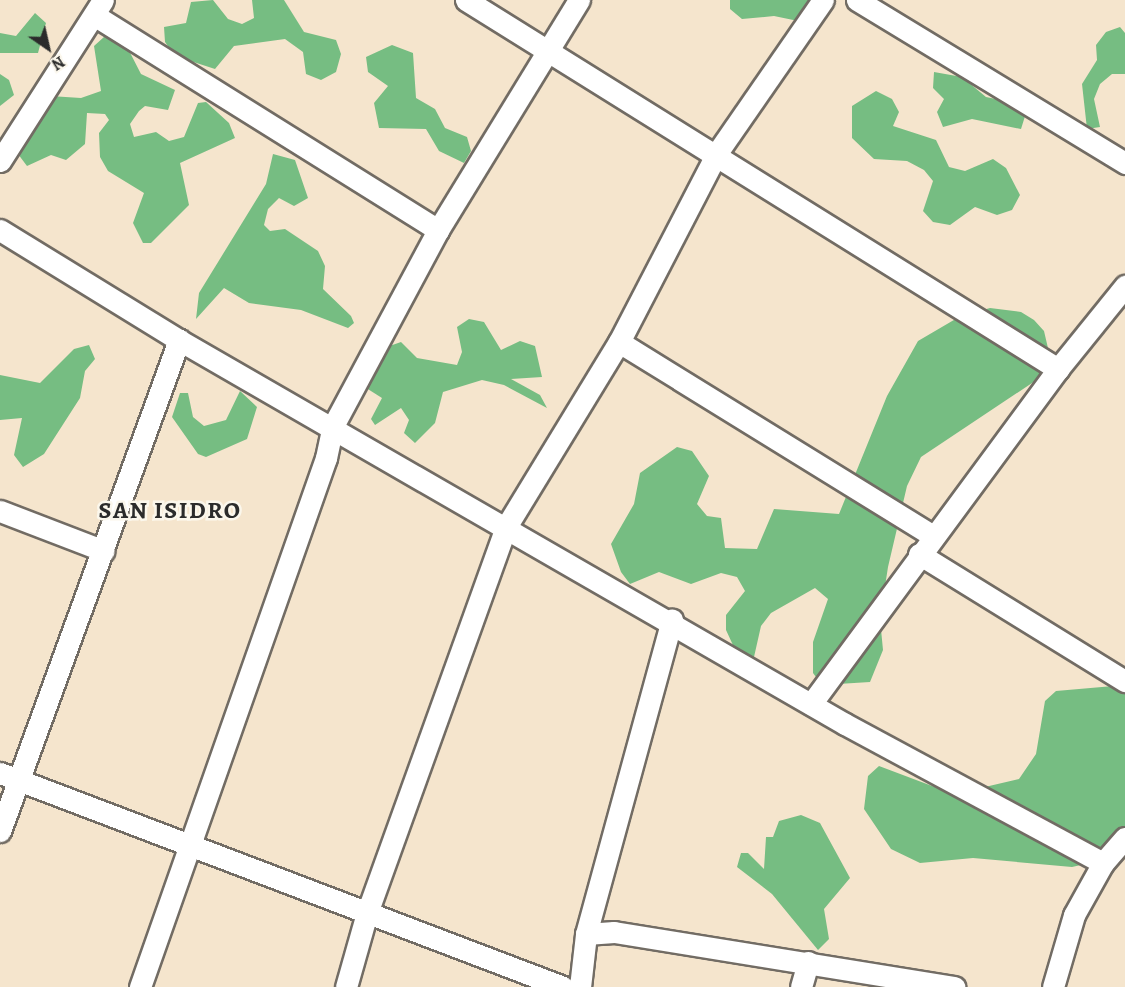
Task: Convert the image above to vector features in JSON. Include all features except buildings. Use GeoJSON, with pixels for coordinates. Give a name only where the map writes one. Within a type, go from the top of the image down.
{"type":"FeatureCollection","features":[{"type":"Feature","properties":{"kind":"street"},"geometry":{"type":"LineString","coordinates":[[466,0],[717,153],[1058,369]]}},
{"type":"Feature","properties":{"kind":"street"},"geometry":{"type":"LineString","coordinates":[[141,987],[192,845],[333,426],[438,230],[579,0]]}},
{"type":"Feature","properties":{"kind":"street"},"geometry":{"type":"LineString","coordinates":[[346,987],[366,913],[506,527],[619,342],[717,153],[823,0]]}},
{"type":"Feature","properties":{"kind":"street"},"geometry":{"type":"LineString","coordinates":[[857,0],[1125,163]]}},
{"type":"Feature","properties":{"kind":"street"},"geometry":{"type":"LineString","coordinates":[[0,161],[98,7],[438,230]]}},
{"type":"Feature","properties":{"kind":"street"},"geometry":{"type":"LineString","coordinates":[[0,230],[179,340],[672,620],[811,704],[1103,863]]}},
{"type":"Feature","properties":{"kind":"street"},"geometry":{"type":"LineString","coordinates":[[811,704],[919,554],[1058,369],[1125,286]]}},
{"type":"Feature","properties":{"kind":"street"},"geometry":{"type":"LineString","coordinates":[[0,831],[9,776],[104,550],[179,340]]}},
{"type":"Feature","properties":{"kind":"street"},"geometry":{"type":"LineString","coordinates":[[619,342],[933,536]]}},
{"type":"Feature","properties":{"kind":"street"},"geometry":{"type":"LineString","coordinates":[[0,512],[104,550]]}},
{"type":"Feature","properties":{"kind":"street"},"geometry":{"type":"LineString","coordinates":[[919,554],[1125,681]]}},
{"type":"Feature","properties":{"kind":"street"},"geometry":{"type":"LineString","coordinates":[[580,987],[586,934],[672,620]]}},
{"type":"Feature","properties":{"kind":"street"},"geometry":{"type":"LineString","coordinates":[[9,776],[564,987]]}},
{"type":"Feature","properties":{"kind":"street"},"geometry":{"type":"LineString","coordinates":[[1053,987],[1074,915],[1103,863],[1125,838]]}},
{"type":"Feature","properties":{"kind":"street"},"geometry":{"type":"LineString","coordinates":[[586,934],[614,932],[955,987]]}},
{"type":"Feature","properties":{"kind":"street"},"geometry":{"type":"LineString","coordinates":[[801,987],[808,962]]}},
{"type":"Feature","properties":{"kind":"green space"},"geometry":{"type":"Polygon","coordinates":[[[213,0],[228,19],[242,24],[254,18],[252,0],[284,0],[304,32],[336,40],[341,54],[336,72],[321,80],[306,74],[303,52],[285,39],[234,46],[215,69],[175,56],[165,42],[164,27],[186,23],[191,2],[213,0]]]}},
{"type":"Feature","properties":{"kind":"green space"},"geometry":{"type":"Polygon","coordinates":[[[730,0],[810,0],[803,22],[774,16],[742,19],[730,9],[730,0]]]}},
{"type":"Feature","properties":{"kind":"green space"},"geometry":{"type":"Polygon","coordinates":[[[35,13],[46,23],[38,53],[0,53],[0,33],[16,36],[35,13]]]}},
{"type":"Feature","properties":{"kind":"green space"},"geometry":{"type":"Polygon","coordinates":[[[1120,27],[1125,33],[1125,74],[1112,74],[1100,84],[1094,99],[1100,127],[1087,129],[1082,84],[1097,60],[1096,45],[1106,32],[1120,27]]]}},
{"type":"Feature","properties":{"kind":"green space"},"geometry":{"type":"Polygon","coordinates":[[[104,37],[123,39],[141,74],[175,90],[168,110],[145,106],[139,111],[130,124],[134,137],[156,132],[169,141],[184,137],[198,103],[206,102],[229,123],[235,138],[180,163],[189,205],[151,243],[143,243],[133,223],[144,193],[108,171],[100,157],[99,133],[109,120],[105,114],[87,113],[85,144],[66,160],[51,155],[27,166],[18,154],[19,138],[50,96],[81,98],[101,91],[94,46],[104,37]]]}},
{"type":"Feature","properties":{"kind":"green space"},"geometry":{"type":"Polygon","coordinates":[[[392,45],[413,53],[416,98],[435,109],[445,128],[467,137],[471,151],[464,163],[439,151],[426,129],[379,128],[374,103],[388,86],[368,72],[366,57],[392,45]]]}},
{"type":"Feature","properties":{"kind":"green space"},"geometry":{"type":"Polygon","coordinates":[[[934,72],[962,77],[986,97],[1015,103],[1026,113],[1021,129],[972,119],[943,127],[937,112],[944,99],[933,88],[934,72]]]}},
{"type":"Feature","properties":{"kind":"green space"},"geometry":{"type":"Polygon","coordinates":[[[0,74],[9,80],[14,95],[0,106],[0,74]]]}},
{"type":"Feature","properties":{"kind":"green space"},"geometry":{"type":"Polygon","coordinates":[[[876,91],[892,99],[899,112],[893,126],[936,140],[949,167],[965,171],[993,159],[1006,168],[1020,195],[1012,210],[997,215],[975,207],[950,225],[933,222],[923,211],[933,181],[924,170],[907,161],[874,159],[852,138],[852,106],[876,91]]]}},
{"type":"Feature","properties":{"kind":"green space"},"geometry":{"type":"Polygon","coordinates":[[[273,154],[295,160],[308,198],[294,206],[279,198],[268,209],[264,225],[270,231],[285,229],[318,251],[325,266],[323,289],[351,316],[354,323],[348,328],[301,310],[249,303],[224,288],[196,319],[199,293],[266,184],[273,154]]]}},
{"type":"Feature","properties":{"kind":"green space"},"geometry":{"type":"Polygon","coordinates":[[[990,308],[1021,312],[1034,320],[1044,331],[1051,361],[1044,375],[921,457],[907,486],[888,567],[880,619],[883,650],[870,682],[822,685],[813,673],[813,642],[828,599],[815,588],[771,613],[761,626],[754,657],[738,656],[726,630],[726,615],[745,591],[737,577],[721,573],[691,584],[659,572],[630,584],[621,572],[611,544],[634,504],[640,473],[677,447],[692,451],[709,476],[697,504],[707,516],[721,518],[725,548],[757,549],[774,509],[839,514],[887,396],[918,341],[959,317],[990,308]]]}},
{"type":"Feature","properties":{"kind":"green space"},"geometry":{"type":"Polygon","coordinates":[[[469,319],[484,322],[501,350],[520,341],[535,346],[542,377],[511,379],[540,395],[547,408],[504,385],[482,380],[443,392],[435,423],[415,443],[404,433],[409,420],[401,408],[375,425],[371,419],[382,398],[363,386],[379,364],[381,349],[401,342],[417,358],[457,365],[462,352],[457,327],[469,319]]]}},
{"type":"Feature","properties":{"kind":"green space"},"geometry":{"type":"Polygon","coordinates":[[[89,345],[95,359],[85,371],[80,398],[44,454],[23,467],[14,455],[22,418],[0,420],[0,375],[40,383],[74,349],[89,345]]]}},
{"type":"Feature","properties":{"kind":"green space"},"geometry":{"type":"Polygon","coordinates":[[[240,391],[257,407],[247,439],[206,457],[198,454],[172,417],[180,393],[188,393],[193,417],[204,426],[226,420],[240,391]]]}},
{"type":"Feature","properties":{"kind":"green space"},"geometry":{"type":"Polygon","coordinates":[[[1125,685],[1125,855],[1072,867],[973,858],[920,863],[891,849],[864,809],[868,776],[879,766],[940,789],[972,790],[1019,779],[1036,754],[1045,701],[1056,691],[1125,685]]]}},
{"type":"Feature","properties":{"kind":"green space"},"geometry":{"type":"Polygon","coordinates":[[[801,815],[820,823],[850,878],[824,909],[829,939],[818,950],[772,894],[737,867],[741,853],[748,853],[764,869],[766,837],[773,837],[779,821],[801,815]]]}},
{"type":"Feature","properties":{"kind":"district","name":"SAN ISIDRO"},"geometry":{"type":"Point","coordinates":[170,511]}}]}
